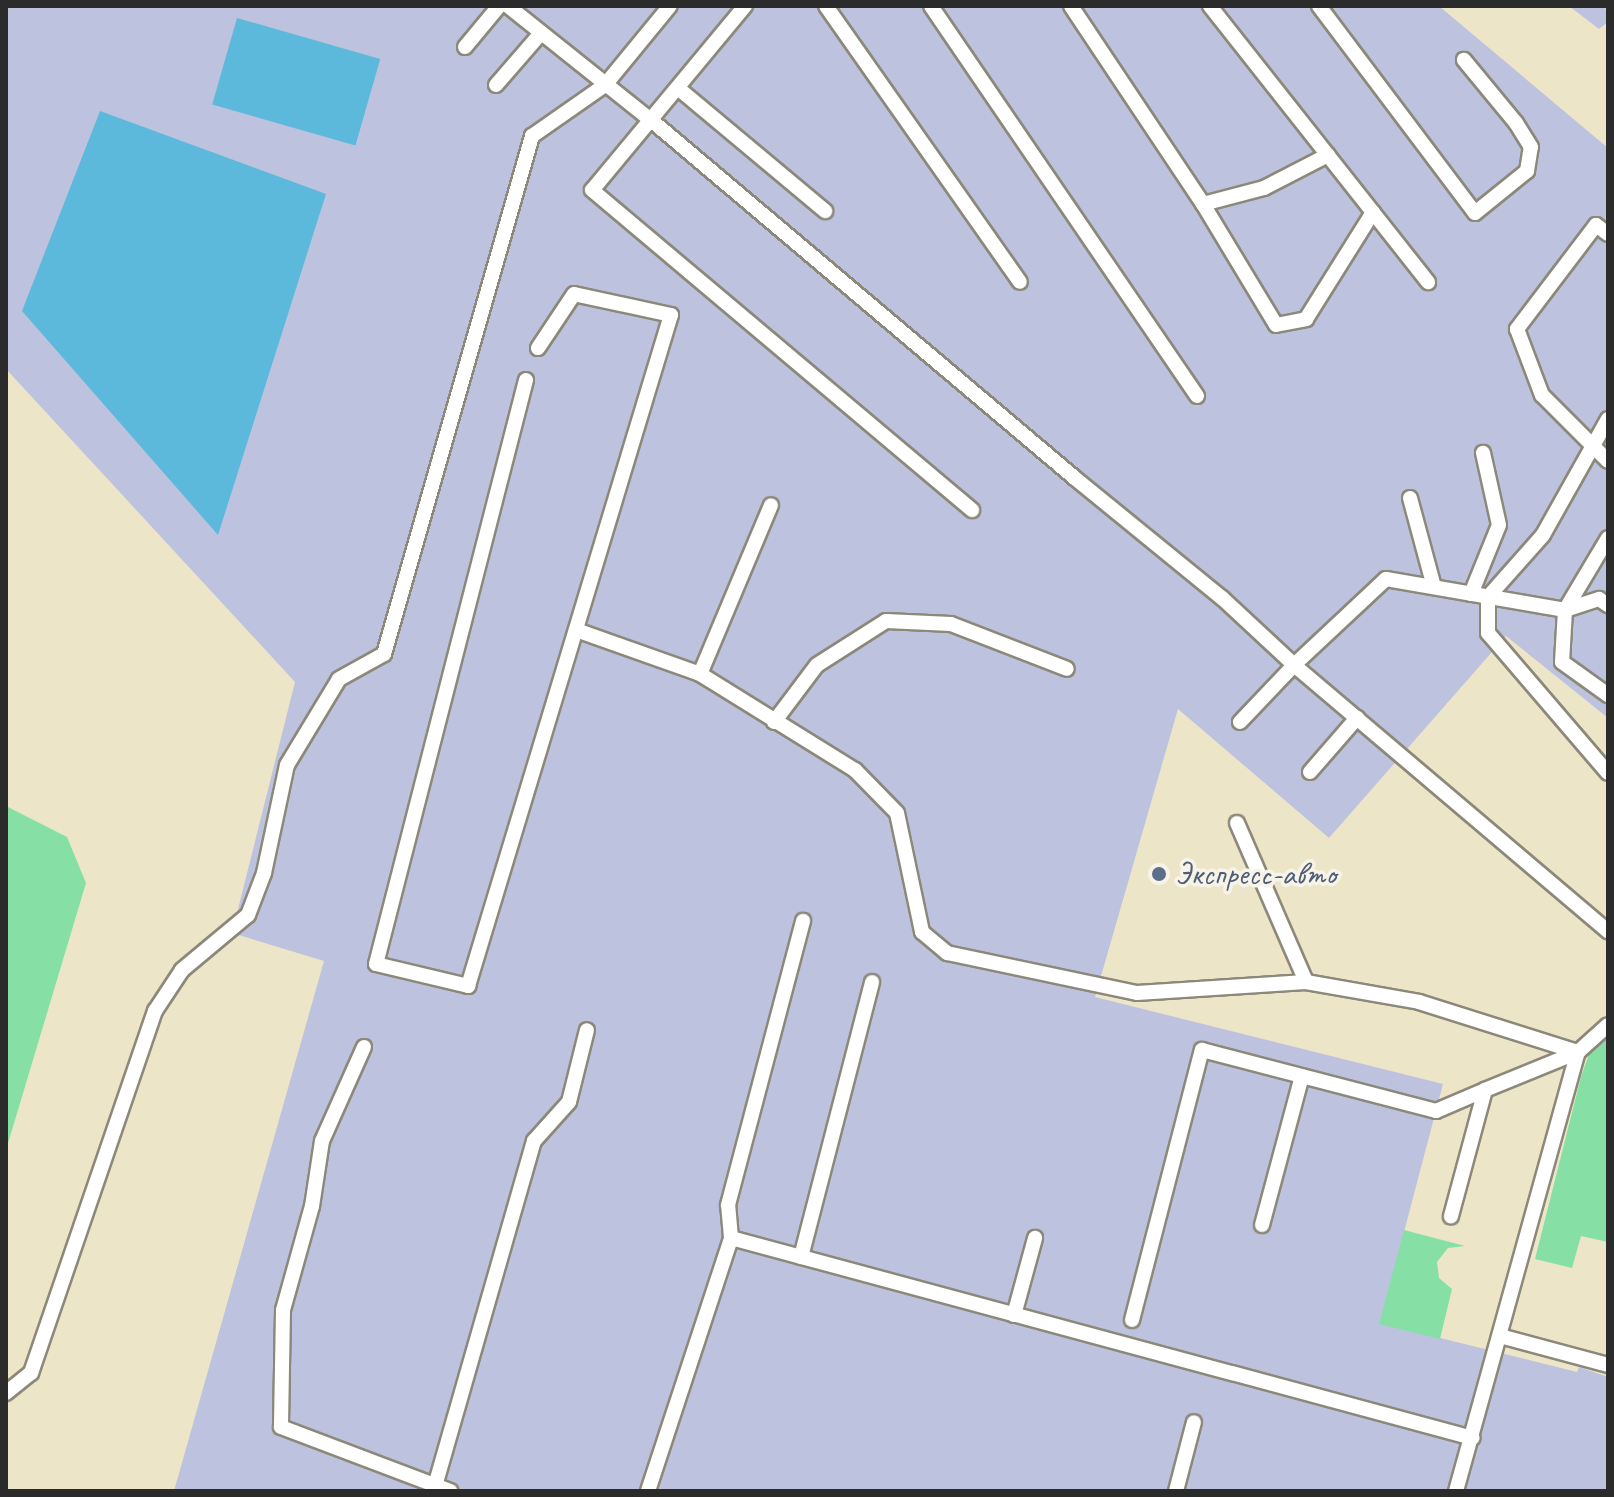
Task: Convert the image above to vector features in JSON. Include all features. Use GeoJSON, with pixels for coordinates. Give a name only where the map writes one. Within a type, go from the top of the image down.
{"type":"FeatureCollection","features":[{"type":"Feature","properties":{"kind":"lane"},"geometry":{"type":"LineString","coordinates":[[465,47],[499,6]]}},
{"type":"Feature","properties":{"kind":"lane"},"geometry":{"type":"LineString","coordinates":[[508,6],[651,120],[1064,469],[1222,598],[1294,665],[1608,931]]}},
{"type":"Feature","properties":{"kind":"lane"},"geometry":{"type":"LineString","coordinates":[[745,6],[592,190],[972,510]]}},
{"type":"Feature","properties":{"kind":"lane"},"geometry":{"type":"LineString","coordinates":[[826,6],[1020,282]]}},
{"type":"Feature","properties":{"kind":"lane"},"geometry":{"type":"LineString","coordinates":[[931,6],[1197,396]]}},
{"type":"Feature","properties":{"kind":"lane"},"geometry":{"type":"LineString","coordinates":[[1071,6],[1203,204],[1276,325],[1306,319],[1373,212]]}},
{"type":"Feature","properties":{"kind":"lane"},"geometry":{"type":"LineString","coordinates":[[1210,6],[1428,282]]}},
{"type":"Feature","properties":{"kind":"lane"},"geometry":{"type":"LineString","coordinates":[[1319,6],[1475,213],[1527,171],[1531,147],[1516,123],[1464,60]]}},
{"type":"Feature","properties":{"kind":"lane"},"geometry":{"type":"LineString","coordinates":[[6,1393],[31,1373],[155,1011],[182,970],[248,915],[264,873],[287,765],[339,679],[384,654],[532,136],[605,85],[667,7]]}},
{"type":"Feature","properties":{"kind":"lane"},"geometry":{"type":"LineString","coordinates":[[496,85],[541,33]]}},
{"type":"Feature","properties":{"kind":"lane"},"geometry":{"type":"LineString","coordinates":[[678,88],[825,211]]}},
{"type":"Feature","properties":{"kind":"lane"},"geometry":{"type":"LineString","coordinates":[[1203,204],[1264,188],[1328,155]]}},
{"type":"Feature","properties":{"kind":"lane"},"geometry":{"type":"LineString","coordinates":[[1608,234],[1596,225],[1517,329],[1542,395],[1608,461]]}},
{"type":"Feature","properties":{"kind":"lane"},"geometry":{"type":"LineString","coordinates":[[526,380],[376,964],[468,986],[671,315],[574,294],[538,348]]}},
{"type":"Feature","properties":{"kind":"lane"},"geometry":{"type":"LineString","coordinates":[[1608,419],[1543,535],[1488,597],[1488,633],[1608,773]]}},
{"type":"Feature","properties":{"kind":"lane"},"geometry":{"type":"LineString","coordinates":[[1471,594],[1499,525],[1483,453]]}},
{"type":"Feature","properties":{"kind":"lane"},"geometry":{"type":"LineString","coordinates":[[1410,498],[1434,587]]}},
{"type":"Feature","properties":{"kind":"lane"},"geometry":{"type":"LineString","coordinates":[[700,674],[771,505]]}},
{"type":"Feature","properties":{"kind":"lane"},"geometry":{"type":"LineString","coordinates":[[1608,538],[1565,610],[1562,662],[1608,695]]}},
{"type":"Feature","properties":{"kind":"lane"},"geometry":{"type":"LineString","coordinates":[[1240,722],[1294,665],[1386,579],[1565,610],[1599,599],[1608,605]]}},
{"type":"Feature","properties":{"kind":"lane"},"geometry":{"type":"LineString","coordinates":[[774,722],[817,665],[886,621],[951,624],[1067,669]]}},
{"type":"Feature","properties":{"kind":"lane"},"geometry":{"type":"LineString","coordinates":[[576,630],[700,674],[855,770],[897,813],[922,932],[947,953],[1137,993],[1306,982],[1419,1002],[1578,1052]]}},
{"type":"Feature","properties":{"kind":"lane"},"geometry":{"type":"LineString","coordinates":[[1310,772],[1357,718]]}},
{"type":"Feature","properties":{"kind":"lane"},"geometry":{"type":"LineString","coordinates":[[1237,823],[1306,982]]}},
{"type":"Feature","properties":{"kind":"lane"},"geometry":{"type":"LineString","coordinates":[[648,1491],[731,1238],[728,1205],[803,921]]}},
{"type":"Feature","properties":{"kind":"lane"},"geometry":{"type":"LineString","coordinates":[[801,1257],[872,982]]}},
{"type":"Feature","properties":{"kind":"lane"},"geometry":{"type":"LineString","coordinates":[[1132,1320],[1202,1050],[1436,1111],[1578,1052],[1608,1025]]}},
{"type":"Feature","properties":{"kind":"lane"},"geometry":{"type":"LineString","coordinates":[[364,1047],[322,1141],[312,1206],[283,1310],[281,1427],[442,1488],[534,1141],[569,1102],[587,1030]]}},
{"type":"Feature","properties":{"kind":"lane"},"geometry":{"type":"LineString","coordinates":[[1456,1491],[1578,1052]]}},
{"type":"Feature","properties":{"kind":"lane"},"geometry":{"type":"LineString","coordinates":[[1262,1225],[1302,1076]]}},
{"type":"Feature","properties":{"kind":"lane"},"geometry":{"type":"LineString","coordinates":[[1451,1216],[1485,1090]]}},
{"type":"Feature","properties":{"kind":"lane"},"geometry":{"type":"LineString","coordinates":[[731,1238],[1473,1438]]}},
{"type":"Feature","properties":{"kind":"lane"},"geometry":{"type":"LineString","coordinates":[[1014,1315],[1035,1238]]}},
{"type":"Feature","properties":{"kind":"lane"},"geometry":{"type":"LineString","coordinates":[[1500,1336],[1608,1365]]}},
{"type":"Feature","properties":{"kind":"lane"},"geometry":{"type":"LineString","coordinates":[[1176,1491],[1194,1422]]}},
{"type":"Feature","properties":{"kind":"shaded area"},"geometry":{"type":"Polygon","coordinates":[[[6,6],[1439,6],[1608,148],[1608,718],[1506,636],[1329,838],[1178,709],[1095,997],[1443,1084],[1380,1323],[1577,1372],[1579,1367],[1608,1377],[1608,1491],[174,1491],[324,961],[232,933],[295,682],[6,369],[6,6]]]}},
{"type":"Feature","properties":{"kind":"shaded area"},"geometry":{"type":"Polygon","coordinates":[[[1569,6],[1605,6],[1608,22],[1599,29],[1569,6]]]}},
{"type":"Feature","properties":{"kind":"green space"},"geometry":{"type":"Polygon","coordinates":[[[6,806],[67,837],[86,883],[6,1150],[6,806]]]}},
{"type":"Feature","properties":{"kind":"green space"},"geometry":{"type":"Polygon","coordinates":[[[1608,1030],[1608,1242],[1581,1236],[1572,1268],[1535,1259],[1581,1077],[1590,1051],[1608,1030]]]}},
{"type":"Feature","properties":{"kind":"green space"},"geometry":{"type":"Polygon","coordinates":[[[1404,1230],[1465,1246],[1448,1248],[1437,1262],[1439,1278],[1452,1289],[1440,1339],[1379,1324],[1404,1230]]]}},
{"type":"Feature","properties":{"kind":"water"},"geometry":{"type":"Polygon","coordinates":[[[237,18],[380,59],[355,146],[212,105],[237,18]]]}},
{"type":"Feature","properties":{"kind":"water"},"geometry":{"type":"Polygon","coordinates":[[[100,111],[326,194],[218,535],[22,311],[100,111]]]}},
{"type":"Feature","properties":{"kind":"place","name":"Экспресс-авто"},"geometry":{"type":"Point","coordinates":[1159,874]}}]}
